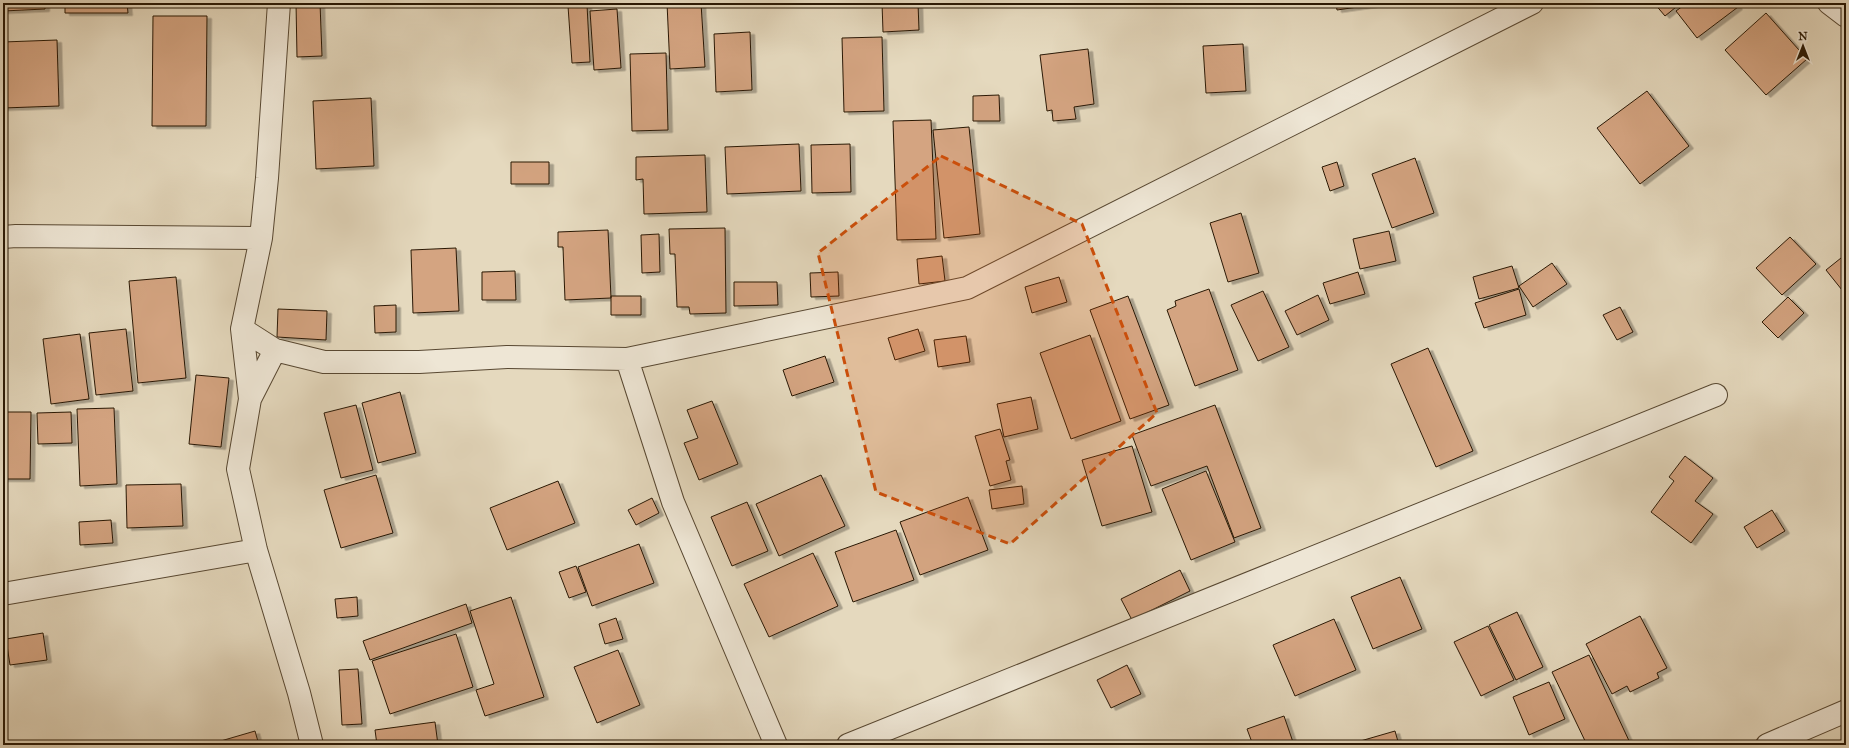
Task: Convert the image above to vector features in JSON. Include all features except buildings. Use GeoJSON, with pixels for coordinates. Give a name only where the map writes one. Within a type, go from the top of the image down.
{"type":"FeatureCollection","features":[{"type":"Feature","properties":{"kind":"street"},"geometry":{"type":"LineString","coordinates":[[279,3],[267,178],[261,238],[242,329],[250,400],[238,469],[256,550],[299,693],[312,745]]}},
{"type":"Feature","properties":{"kind":"street"},"geometry":{"type":"LineString","coordinates":[[242,329],[275,350],[324,362],[419,362],[507,357],[627,359],[967,288],[1532,3]]}},
{"type":"Feature","properties":{"kind":"street"},"geometry":{"type":"LineString","coordinates":[[1829,3],[1846,16]]}},
{"type":"Feature","properties":{"kind":"street"},"geometry":{"type":"LineString","coordinates":[[3,237],[261,238]]}},
{"type":"Feature","properties":{"kind":"street"},"geometry":{"type":"LineString","coordinates":[[250,400],[275,350]]}},
{"type":"Feature","properties":{"kind":"street"},"geometry":{"type":"LineString","coordinates":[[627,359],[673,502],[776,745]]}},
{"type":"Feature","properties":{"kind":"street"},"geometry":{"type":"LineString","coordinates":[[848,745],[1716,395]]}},
{"type":"Feature","properties":{"kind":"street"},"geometry":{"type":"LineString","coordinates":[[3,594],[256,550]]}},
{"type":"Feature","properties":{"kind":"street"},"geometry":{"type":"LineString","coordinates":[[1767,745],[1846,711]]}},
{"type":"Feature","properties":{"kind":"highlighted area"},"geometry":{"type":"Polygon","coordinates":[[[941,156],[1082,224],[1157,413],[1010,544],[876,492],[818,253],[941,156]]]}}]}
